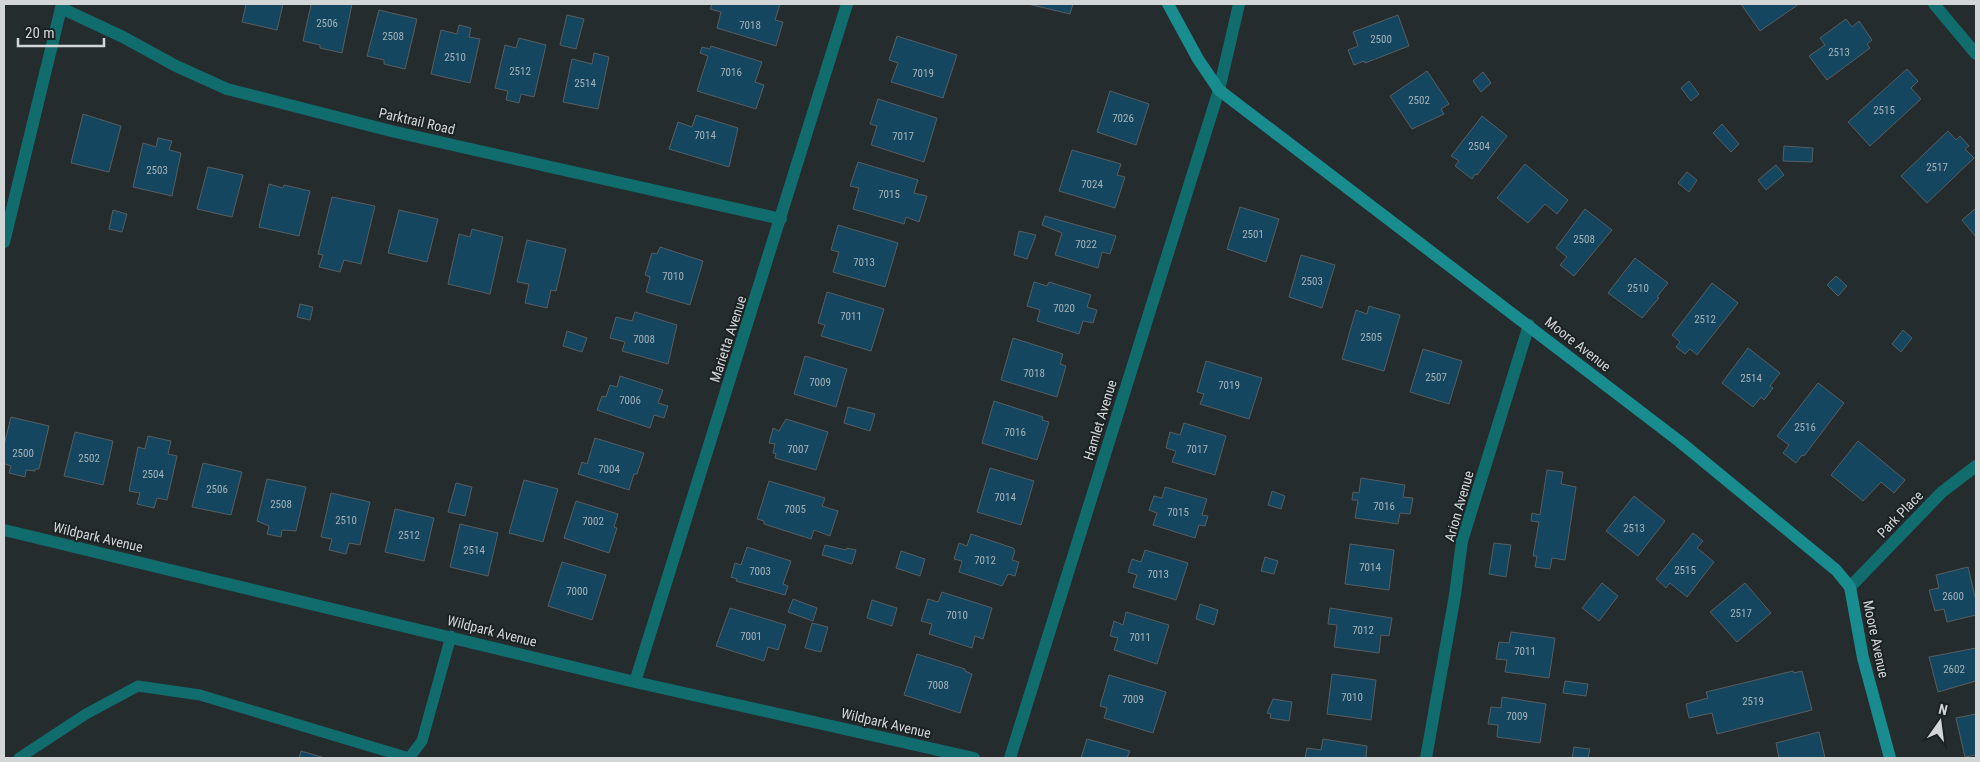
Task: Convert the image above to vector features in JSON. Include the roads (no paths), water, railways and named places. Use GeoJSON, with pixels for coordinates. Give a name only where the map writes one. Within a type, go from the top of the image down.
{"type":"FeatureCollection","features":[{"type":"Feature","properties":{"kind":"street","name":"Marietta Avenue"},"geometry":{"type":"LineString","coordinates":[[635,682],[847,4]]}},
{"type":"Feature","properties":{"kind":"street","name":"Moore Avenue"},"geometry":{"type":"LineString","coordinates":[[1168,4],[1198,59],[1219,90],[1679,441],[1836,570],[1850,588],[1863,658],[1890,758]]}},
{"type":"Feature","properties":{"kind":"street","name":"Hamlet Avenue"},"geometry":{"type":"LineString","coordinates":[[1010,758],[1219,90],[1239,4]]}},
{"type":"Feature","properties":{"kind":"street"},"geometry":{"type":"LineString","coordinates":[[1934,4],[1976,54]]}},
{"type":"Feature","properties":{"kind":"street","name":"Parktrail Road"},"geometry":{"type":"LineString","coordinates":[[62,6],[176,66],[227,89],[391,131],[781,218]]}},
{"type":"Feature","properties":{"kind":"street"},"geometry":{"type":"LineString","coordinates":[[4,241],[62,6]]}},
{"type":"Feature","properties":{"kind":"street","name":"Arion Avenue"},"geometry":{"type":"LineString","coordinates":[[1426,758],[1455,595],[1462,541],[1529,325]]}},
{"type":"Feature","properties":{"kind":"street","name":"Park Place"},"geometry":{"type":"LineString","coordinates":[[1850,588],[1942,492],[1976,466]]}},
{"type":"Feature","properties":{"kind":"street","name":"Wildpark Avenue"},"geometry":{"type":"LineString","coordinates":[[4,530],[451,636],[635,682],[974,758]]}},
{"type":"Feature","properties":{"kind":"lane"},"geometry":{"type":"LineString","coordinates":[[18,758],[86,714],[138,686],[200,695],[409,758],[422,741],[451,636]]}}]}
